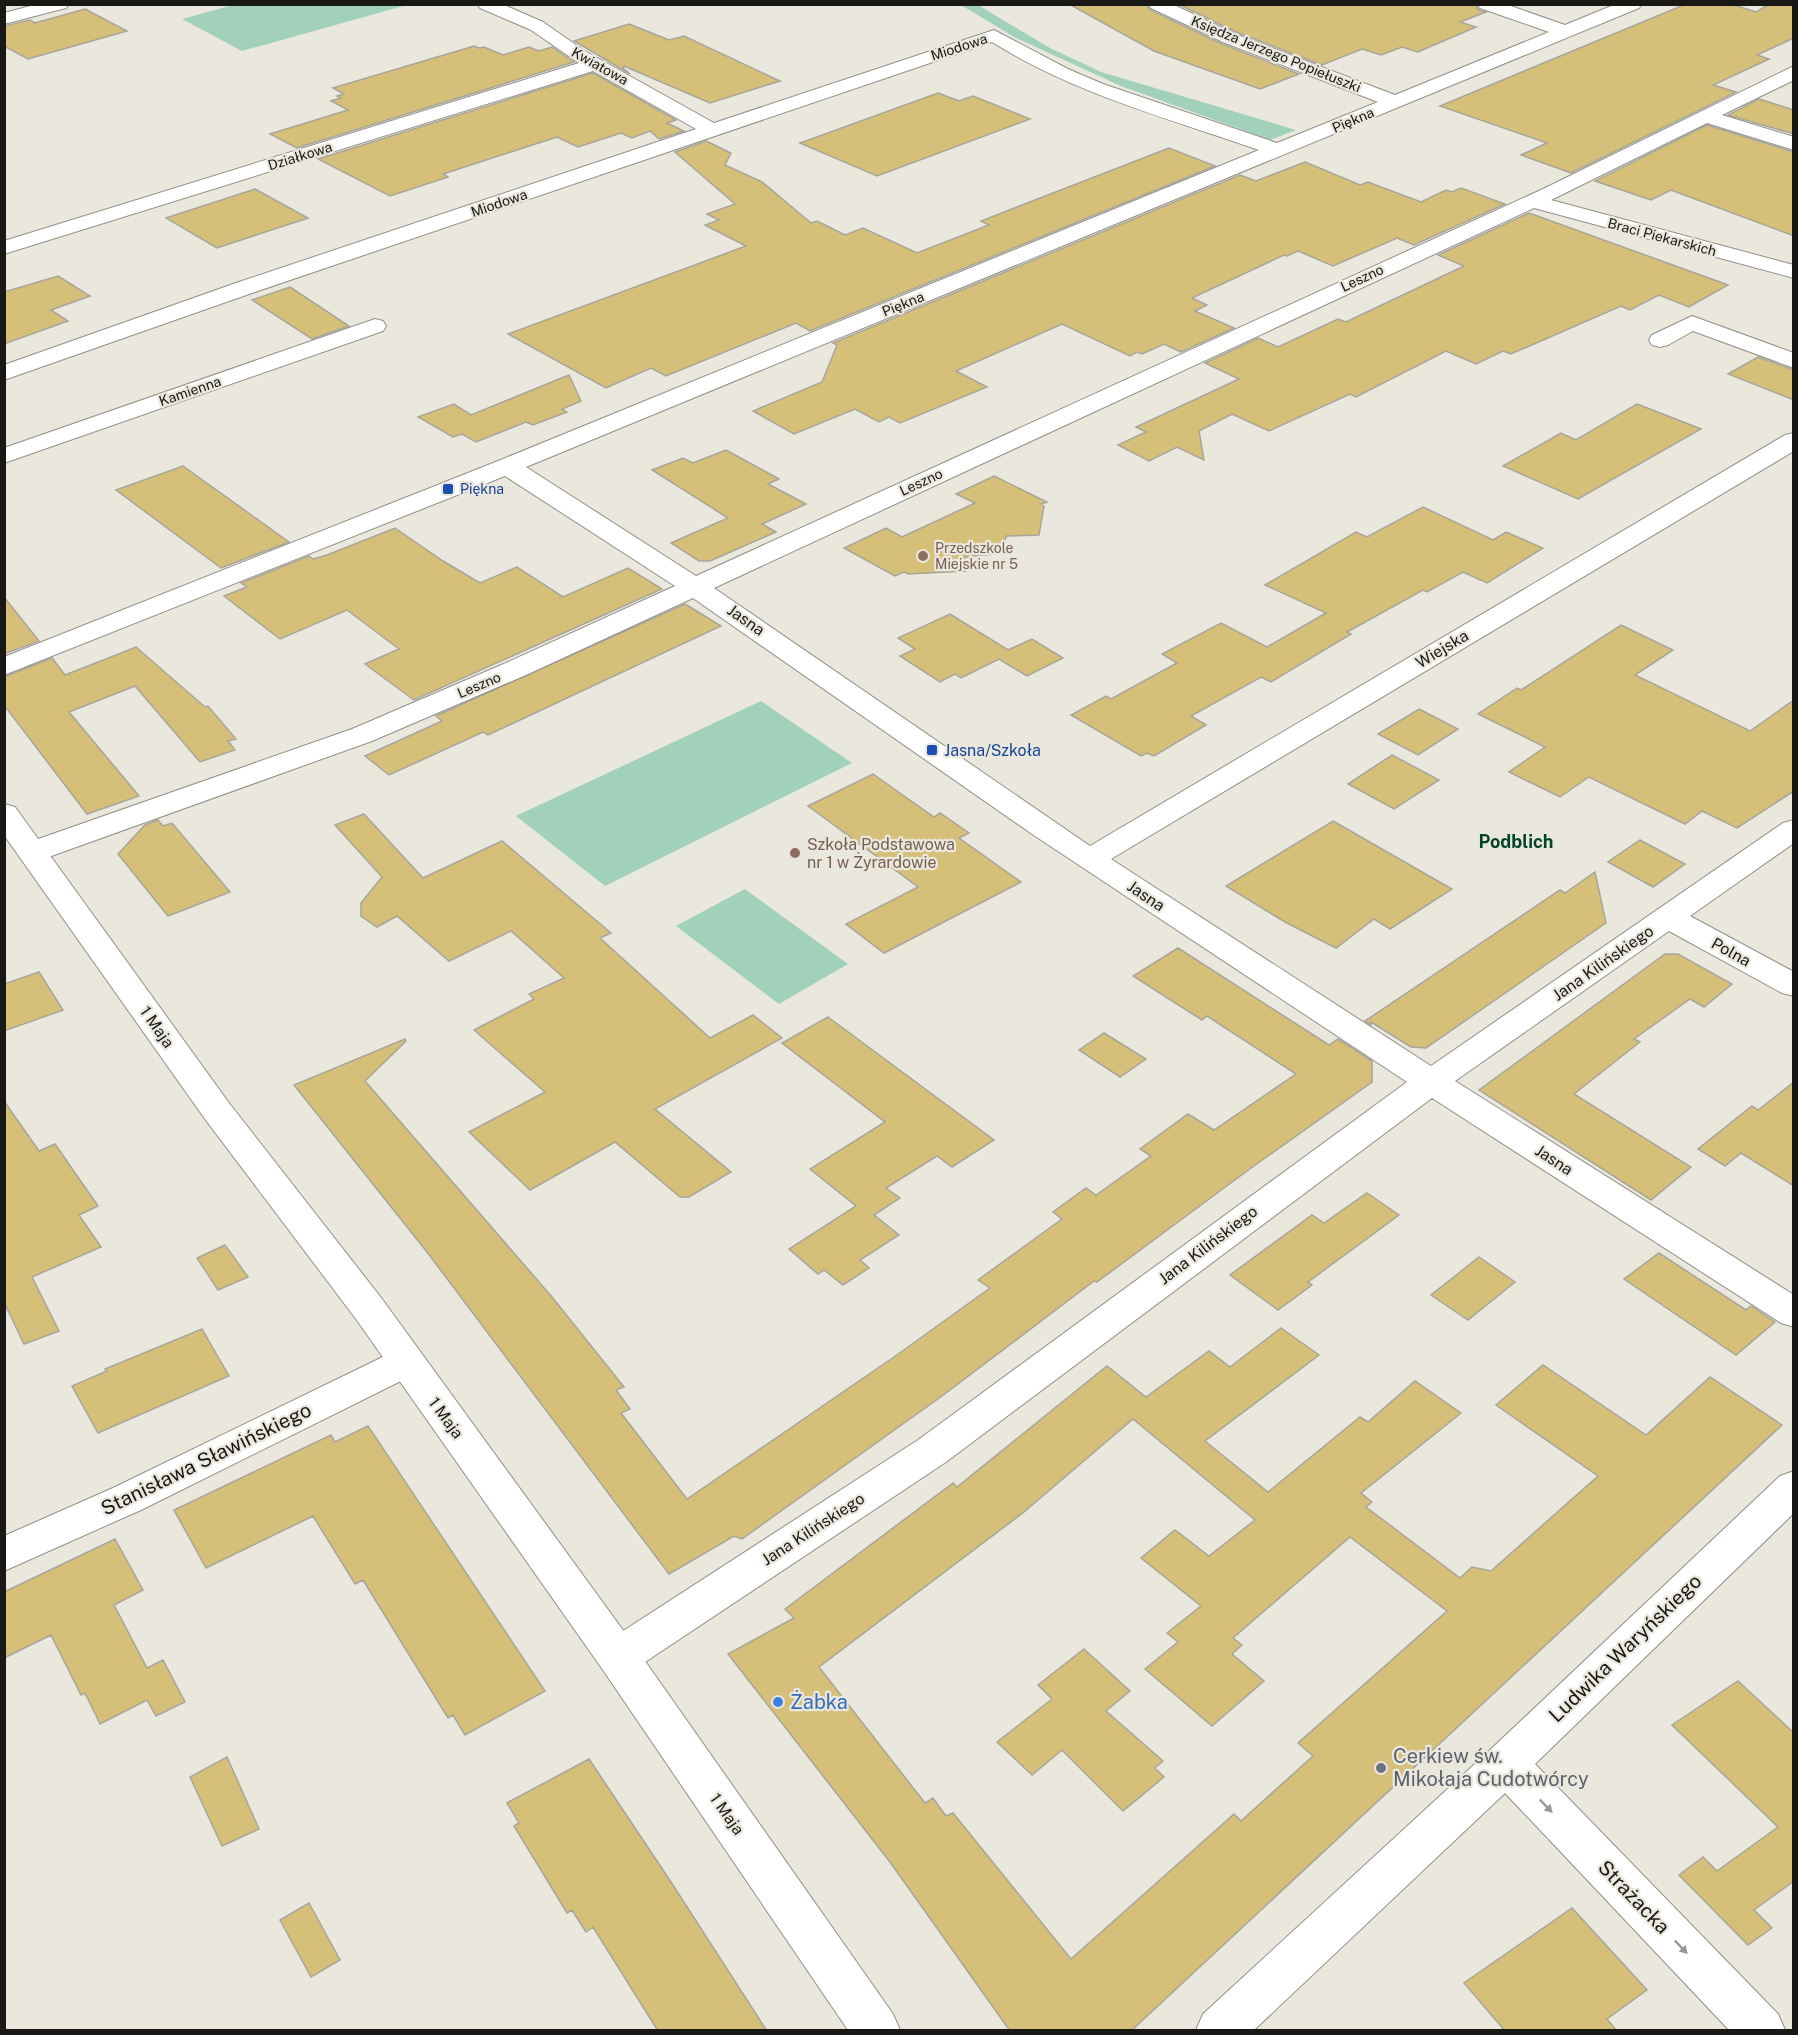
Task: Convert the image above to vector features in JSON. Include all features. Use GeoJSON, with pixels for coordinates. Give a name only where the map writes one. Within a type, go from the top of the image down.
{"type":"FeatureCollection","features":[{"type":"Feature","properties":{"kind":"street"},"geometry":{"type":"LineString","coordinates":[[4,20],[60,4]]}},
{"type":"Feature","properties":{"kind":"street","name":"Kwiatowa"},"geometry":{"type":"LineString","coordinates":[[486,4],[537,26],[576,54],[713,130]]}},
{"type":"Feature","properties":{"kind":"street","name":"Księdza Jerzego Popiełuszki"},"geometry":{"type":"LineString","coordinates":[[1157,4],[1229,38],[1397,102]]}},
{"type":"Feature","properties":{"kind":"street"},"geometry":{"type":"LineString","coordinates":[[1486,4],[1566,32]]}},
{"type":"Feature","properties":{"kind":"street","name":"Piękna"},"geometry":{"type":"LineString","coordinates":[[4,668],[507,466],[1633,4]]}},
{"type":"Feature","properties":{"kind":"street","name":"Miodowa"},"geometry":{"type":"LineString","coordinates":[[4,373],[244,288],[994,35],[1021,54],[1081,82],[1278,150]]}},
{"type":"Feature","properties":{"kind":"street","name":"Działkowa"},"geometry":{"type":"LineString","coordinates":[[4,248],[596,64]]}},
{"type":"Feature","properties":{"kind":"street","name":"Leszno"},"geometry":{"type":"LineString","coordinates":[[32,852],[362,735],[516,669],[1530,201],[1794,72]]}},
{"type":"Feature","properties":{"kind":"street"},"geometry":{"type":"LineString","coordinates":[[1704,116],[1794,144]]}},
{"type":"Feature","properties":{"kind":"street","name":"Braci Piekarskich"},"geometry":{"type":"LineString","coordinates":[[1530,201],[1794,272]]}},
{"type":"Feature","properties":{"kind":"street"},"geometry":{"type":"LineString","coordinates":[[1660,340],[1692,323],[1794,361]]}},
{"type":"Feature","properties":{"kind":"street","name":"Kamienna"},"geometry":{"type":"LineString","coordinates":[[4,456],[375,326]]}},
{"type":"Feature","properties":{"kind":"street","name":"Wiejska"},"geometry":{"type":"LineString","coordinates":[[1090,859],[1794,440]]}},
{"type":"Feature","properties":{"kind":"street","name":"Jasna"},"geometry":{"type":"LineString","coordinates":[[507,466],[696,586],[1177,918],[1794,1313]]}},
{"type":"Feature","properties":{"kind":"street","name":"1 Maja"},"geometry":{"type":"LineString","coordinates":[[4,813],[217,1111],[369,1309],[618,1657],[876,2031]]}},
{"type":"Feature","properties":{"kind":"street","name":"Jana Kilińskiego"},"geometry":{"type":"LineString","coordinates":[[618,1657],[932,1451],[1431,1081],[1669,918],[1794,829]]}},
{"type":"Feature","properties":{"kind":"street","name":"Polna"},"geometry":{"type":"LineString","coordinates":[[1669,918],[1794,986]]}},
{"type":"Feature","properties":{"kind":"street","name":"Stanisława Sławińskiego"},"geometry":{"type":"LineString","coordinates":[[4,1554],[128,1499],[405,1362]]}},
{"type":"Feature","properties":{"kind":"street","name":"Ludwika Waryńskiego"},"geometry":{"type":"LineString","coordinates":[[1220,2031],[1791,1495]]}},
{"type":"Feature","properties":{"kind":"street","name":"Strażacka"},"geometry":{"type":"LineString","coordinates":[[1506,1764],[1761,2031]]}},
{"type":"Feature","properties":{"kind":"green space"},"geometry":{"type":"Polygon","coordinates":[[[233,5],[407,5],[242,51],[182,19],[233,5]]]}},
{"type":"Feature","properties":{"kind":"green space"},"geometry":{"type":"Polygon","coordinates":[[[961,5],[978,5],[1050,48],[1101,72],[1296,130],[1270,140],[1121,86],[1016,38],[961,5]]]}},
{"type":"Feature","properties":{"kind":"green space"},"geometry":{"type":"Polygon","coordinates":[[[761,701],[852,763],[605,886],[516,816],[761,701]]]}},
{"type":"Feature","properties":{"kind":"green space"},"geometry":{"type":"Polygon","coordinates":[[[745,889],[848,964],[779,1004],[676,926],[745,889]]]}},
{"type":"Feature","properties":{"kind":"building"},"geometry":{"type":"Polygon","coordinates":[[[1069,4],[1146,4],[1150,10],[1222,44],[1299,74],[1260,89],[1154,51],[1069,4]]]}},
{"type":"Feature","properties":{"kind":"building"},"geometry":{"type":"Polygon","coordinates":[[[1178,4],[1475,4],[1479,10],[1486,12],[1460,22],[1476,27],[1418,52],[1402,47],[1381,55],[1362,49],[1322,65],[1236,32],[1178,4]]]}},
{"type":"Feature","properties":{"kind":"building"},"geometry":{"type":"Polygon","coordinates":[[[1686,4],[1731,4],[1756,12],[1770,4],[1794,4],[1794,38],[1757,55],[1769,59],[1713,85],[1736,92],[1571,173],[1521,155],[1547,143],[1440,106],[1686,4]]]}},
{"type":"Feature","properties":{"kind":"building"},"geometry":{"type":"Polygon","coordinates":[[[85,9],[127,31],[28,59],[4,46],[4,26],[30,20],[35,23],[85,9]]]}},
{"type":"Feature","properties":{"kind":"building"},"geometry":{"type":"Polygon","coordinates":[[[629,24],[669,40],[684,36],[780,81],[710,103],[624,66],[623,68],[630,74],[574,41],[629,24]]]}},
{"type":"Feature","properties":{"kind":"building"},"geometry":{"type":"Polygon","coordinates":[[[474,46],[484,47],[503,55],[529,47],[539,51],[552,47],[574,62],[297,148],[270,134],[348,110],[331,101],[341,98],[337,96],[344,94],[333,88],[474,46]]]}},
{"type":"Feature","properties":{"kind":"building"},"geometry":{"type":"Polygon","coordinates":[[[593,73],[676,120],[667,123],[684,131],[659,139],[650,131],[632,138],[621,133],[578,147],[557,137],[443,174],[448,177],[390,196],[318,159],[593,73]]]}},
{"type":"Feature","properties":{"kind":"building"},"geometry":{"type":"Polygon","coordinates":[[[938,93],[959,101],[973,96],[1030,119],[877,176],[800,143],[938,93]]]}},
{"type":"Feature","properties":{"kind":"building"},"geometry":{"type":"Polygon","coordinates":[[[1759,99],[1794,110],[1794,134],[1728,115],[1759,99]]]}},
{"type":"Feature","properties":{"kind":"building"},"geometry":{"type":"Polygon","coordinates":[[[1707,125],[1794,152],[1794,236],[1671,190],[1651,200],[1595,181],[1707,125]]]}},
{"type":"Feature","properties":{"kind":"building"},"geometry":{"type":"Polygon","coordinates":[[[706,141],[731,153],[725,165],[762,182],[811,223],[817,221],[845,235],[863,228],[917,253],[989,225],[981,221],[1169,148],[1215,166],[810,331],[796,323],[666,376],[651,368],[606,388],[508,334],[746,246],[705,225],[719,220],[707,214],[735,204],[675,152],[706,141]]]}},
{"type":"Feature","properties":{"kind":"building"},"geometry":{"type":"Polygon","coordinates":[[[1305,162],[1360,185],[1368,182],[1421,202],[1446,190],[1452,192],[1461,188],[1505,204],[1414,245],[1397,238],[1333,266],[1298,251],[1284,255],[1192,298],[1207,305],[1195,311],[1234,328],[1181,352],[1164,344],[1142,354],[1137,352],[1130,356],[1062,324],[956,371],[987,387],[900,423],[889,417],[879,422],[855,409],[794,434],[753,411],[822,382],[837,345],[833,343],[1240,175],[1256,181],[1305,162]]]}},
{"type":"Feature","properties":{"kind":"building"},"geometry":{"type":"Polygon","coordinates":[[[255,189],[308,218],[217,248],[166,218],[255,189]]]}},
{"type":"Feature","properties":{"kind":"building"},"geometry":{"type":"Polygon","coordinates":[[[1529,213],[1728,285],[1689,307],[1659,295],[1630,310],[1621,306],[1511,354],[1503,351],[1476,364],[1446,351],[1356,397],[1350,394],[1269,431],[1232,414],[1199,431],[1204,460],[1177,447],[1149,461],[1118,445],[1146,432],[1136,427],[1239,379],[1205,363],[1258,338],[1278,347],[1338,319],[1346,322],[1464,266],[1438,255],[1529,213]]]}},
{"type":"Feature","properties":{"kind":"building"},"geometry":{"type":"Polygon","coordinates":[[[58,276],[90,296],[51,310],[68,321],[4,344],[4,292],[58,276]]]}},
{"type":"Feature","properties":{"kind":"building"},"geometry":{"type":"Polygon","coordinates":[[[290,287],[349,326],[312,339],[252,300],[290,287]]]}},
{"type":"Feature","properties":{"kind":"building"},"geometry":{"type":"Polygon","coordinates":[[[1758,357],[1794,370],[1794,400],[1728,374],[1758,357]]]}},
{"type":"Feature","properties":{"kind":"building"},"geometry":{"type":"Polygon","coordinates":[[[569,375],[581,401],[562,409],[567,412],[533,425],[526,422],[476,442],[462,434],[453,437],[418,417],[454,404],[471,415],[569,375]]]}},
{"type":"Feature","properties":{"kind":"building"},"geometry":{"type":"Polygon","coordinates":[[[1637,404],[1701,429],[1578,499],[1503,466],[1561,433],[1576,440],[1637,404]]]}},
{"type":"Feature","properties":{"kind":"building"},"geometry":{"type":"Polygon","coordinates":[[[726,450],[779,479],[768,484],[806,504],[762,524],[776,532],[710,561],[699,561],[671,543],[728,518],[652,470],[683,458],[693,463],[726,450]]]}},
{"type":"Feature","properties":{"kind":"building"},"geometry":{"type":"Polygon","coordinates":[[[183,466],[289,542],[221,568],[116,490],[183,466]]]}},
{"type":"Feature","properties":{"kind":"building"},"geometry":{"type":"Polygon","coordinates":[[[994,476],[1047,502],[1041,504],[1044,506],[1039,535],[1006,536],[1003,553],[965,557],[966,571],[908,574],[904,572],[895,576],[844,548],[886,528],[902,537],[975,503],[956,494],[994,476]]]}},
{"type":"Feature","properties":{"kind":"building"},"geometry":{"type":"Polygon","coordinates":[[[1423,507],[1493,540],[1506,532],[1543,548],[1487,583],[1463,572],[1427,592],[1423,590],[1347,632],[1351,634],[1271,682],[1261,677],[1191,716],[1206,725],[1154,756],[1147,753],[1141,756],[1071,715],[1106,696],[1111,699],[1177,663],[1162,654],[1221,623],[1267,647],[1326,613],[1265,585],[1356,532],[1367,537],[1423,507]]]}},
{"type":"Feature","properties":{"kind":"building"},"geometry":{"type":"Polygon","coordinates":[[[395,528],[480,583],[517,567],[563,597],[628,568],[662,589],[414,700],[365,664],[399,649],[347,610],[280,639],[224,596],[247,587],[241,583],[309,556],[313,559],[327,555],[395,528]]]}},
{"type":"Feature","properties":{"kind":"building"},"geometry":{"type":"Polygon","coordinates":[[[4,597],[39,641],[4,654],[4,597]]]}},
{"type":"Feature","properties":{"kind":"building"},"geometry":{"type":"Polygon","coordinates":[[[685,604],[721,626],[488,735],[483,732],[389,775],[365,756],[442,721],[436,716],[685,604]]]}},
{"type":"Feature","properties":{"kind":"building"},"geometry":{"type":"Polygon","coordinates":[[[950,614],[1008,650],[1032,639],[1063,658],[1027,676],[999,659],[961,678],[955,674],[940,682],[900,656],[915,649],[898,638],[950,614]]]}},
{"type":"Feature","properties":{"kind":"building"},"geometry":{"type":"Polygon","coordinates":[[[1621,625],[1673,650],[1635,675],[1750,731],[1794,700],[1794,791],[1737,828],[1702,811],[1685,824],[1589,777],[1560,797],[1509,772],[1545,747],[1478,714],[1517,688],[1521,690],[1621,625]]]}},
{"type":"Feature","properties":{"kind":"building"},"geometry":{"type":"Polygon","coordinates":[[[136,647],[205,707],[208,706],[236,739],[228,741],[235,750],[200,762],[135,686],[69,712],[139,796],[87,814],[4,705],[4,677],[52,658],[65,675],[136,647]]]}},
{"type":"Feature","properties":{"kind":"building"},"geometry":{"type":"Polygon","coordinates":[[[1419,709],[1458,729],[1418,755],[1378,734],[1419,709]]]}},
{"type":"Feature","properties":{"kind":"building"},"geometry":{"type":"Polygon","coordinates":[[[1392,755],[1439,780],[1394,809],[1348,784],[1392,755]]]}},
{"type":"Feature","properties":{"kind":"building"},"geometry":{"type":"Polygon","coordinates":[[[873,774],[934,817],[940,813],[969,833],[959,838],[1021,882],[884,953],[846,924],[918,887],[808,806],[873,774]]]}},
{"type":"Feature","properties":{"kind":"building"},"geometry":{"type":"Polygon","coordinates":[[[364,814],[423,878],[502,841],[611,933],[600,938],[710,1038],[753,1015],[782,1038],[655,1109],[731,1172],[689,1197],[680,1197],[615,1142],[530,1190],[469,1132],[545,1092],[474,1030],[534,999],[529,994],[564,978],[511,931],[449,961],[397,916],[377,927],[361,916],[361,903],[382,877],[335,825],[364,814]]]}},
{"type":"Feature","properties":{"kind":"building"},"geometry":{"type":"Polygon","coordinates":[[[158,820],[163,826],[172,823],[230,892],[168,916],[118,854],[145,825],[158,820]]]}},
{"type":"Feature","properties":{"kind":"building"},"geometry":{"type":"Polygon","coordinates":[[[1333,821],[1452,889],[1390,929],[1374,919],[1336,948],[1285,922],[1226,886],[1333,821]]]}},
{"type":"Feature","properties":{"kind":"building"},"geometry":{"type":"Polygon","coordinates":[[[1640,840],[1685,864],[1653,887],[1608,862],[1640,840]]]}},
{"type":"Feature","properties":{"kind":"building"},"geometry":{"type":"Polygon","coordinates":[[[1595,872],[1606,923],[1426,1048],[1411,1047],[1371,1022],[1371,1025],[1365,1021],[1560,890],[1565,893],[1595,872]]]}},
{"type":"Feature","properties":{"kind":"building"},"geometry":{"type":"Polygon","coordinates":[[[1178,948],[1329,1045],[1338,1039],[1372,1061],[1372,1082],[1097,1282],[1094,1281],[942,1396],[742,1539],[734,1536],[669,1574],[427,1252],[294,1085],[405,1039],[406,1041],[365,1081],[552,1297],[624,1387],[616,1390],[630,1409],[621,1413],[687,1499],[990,1288],[978,1280],[1062,1219],[1053,1212],[1086,1188],[1096,1195],[1151,1156],[1140,1149],[1188,1114],[1214,1130],[1296,1074],[1207,1016],[1202,1020],[1133,976],[1178,948]]]}},
{"type":"Feature","properties":{"kind":"building"},"geometry":{"type":"Polygon","coordinates":[[[1665,954],[1678,954],[1732,984],[1704,1007],[1690,999],[1634,1039],[1640,1042],[1574,1094],[1691,1167],[1651,1200],[1479,1090],[1665,954]]]}},
{"type":"Feature","properties":{"kind":"building"},"geometry":{"type":"Polygon","coordinates":[[[39,972],[63,1010],[4,1031],[4,984],[39,972]]]}},
{"type":"Feature","properties":{"kind":"building"},"geometry":{"type":"Polygon","coordinates":[[[828,1017],[994,1140],[952,1167],[937,1156],[886,1188],[900,1198],[874,1215],[899,1235],[860,1260],[869,1268],[843,1285],[824,1270],[818,1274],[789,1249],[856,1206],[810,1169],[885,1122],[782,1043],[828,1017]]]}},
{"type":"Feature","properties":{"kind":"building"},"geometry":{"type":"Polygon","coordinates":[[[1104,1033],[1146,1059],[1120,1077],[1079,1050],[1104,1033]]]}},
{"type":"Feature","properties":{"kind":"building"},"geometry":{"type":"Polygon","coordinates":[[[1794,1082],[1794,1186],[1741,1153],[1725,1166],[1698,1149],[1752,1106],[1758,1110],[1794,1082]]]}},
{"type":"Feature","properties":{"kind":"building"},"geometry":{"type":"Polygon","coordinates":[[[4,1101],[39,1151],[55,1144],[98,1206],[79,1215],[101,1247],[32,1277],[59,1331],[24,1344],[4,1302],[4,1101]]]}},
{"type":"Feature","properties":{"kind":"building"},"geometry":{"type":"Polygon","coordinates":[[[1367,1193],[1399,1215],[1308,1282],[1312,1285],[1278,1310],[1230,1275],[1312,1215],[1324,1223],[1367,1193]]]}},
{"type":"Feature","properties":{"kind":"building"},"geometry":{"type":"Polygon","coordinates":[[[225,1245],[248,1277],[218,1290],[197,1258],[225,1245]]]}},
{"type":"Feature","properties":{"kind":"building"},"geometry":{"type":"Polygon","coordinates":[[[1659,1253],[1746,1310],[1751,1306],[1775,1322],[1736,1355],[1624,1279],[1659,1253]]]}},
{"type":"Feature","properties":{"kind":"building"},"geometry":{"type":"Polygon","coordinates":[[[1479,1257],[1515,1282],[1468,1320],[1431,1295],[1479,1257]]]}},
{"type":"Feature","properties":{"kind":"building"},"geometry":{"type":"Polygon","coordinates":[[[1281,1328],[1319,1355],[1205,1441],[1268,1492],[1360,1417],[1368,1422],[1415,1381],[1461,1413],[1361,1493],[1372,1502],[1366,1507],[1460,1578],[1472,1567],[1491,1571],[1598,1476],[1496,1405],[1543,1365],[1646,1435],[1710,1377],[1782,1425],[1131,2031],[1010,2031],[890,1862],[728,1654],[794,1618],[785,1609],[953,1483],[957,1487],[1107,1366],[1146,1397],[1209,1351],[1230,1367],[1281,1328]],[[1133,1419],[1024,1512],[819,1667],[925,1803],[933,1798],[946,1816],[953,1813],[1071,1959],[1234,1814],[1241,1821],[1313,1756],[1298,1743],[1447,1611],[1350,1537],[1233,1638],[1242,1645],[1232,1654],[1264,1681],[1212,1726],[1145,1669],[1178,1642],[1167,1633],[1201,1606],[1141,1558],[1175,1530],[1209,1556],[1255,1520],[1133,1419]]]}},
{"type":"Feature","properties":{"kind":"building"},"geometry":{"type":"Polygon","coordinates":[[[202,1329],[229,1376],[98,1433],[72,1386],[107,1371],[105,1369],[202,1329]]]}},
{"type":"Feature","properties":{"kind":"building"},"geometry":{"type":"Polygon","coordinates":[[[368,1426],[545,1691],[465,1735],[453,1715],[448,1718],[363,1580],[355,1584],[313,1516],[206,1568],[174,1510],[331,1435],[335,1442],[368,1426]]]}},
{"type":"Feature","properties":{"kind":"building"},"geometry":{"type":"Polygon","coordinates":[[[115,1539],[143,1590],[114,1605],[147,1668],[163,1660],[185,1702],[156,1716],[147,1700],[100,1724],[85,1693],[81,1695],[51,1635],[4,1658],[4,1592],[115,1539]]]}},
{"type":"Feature","properties":{"kind":"building"},"geometry":{"type":"Polygon","coordinates":[[[1084,1649],[1130,1691],[1106,1711],[1163,1761],[1155,1768],[1164,1777],[1123,1811],[1062,1750],[1032,1775],[997,1742],[1052,1699],[1038,1685],[1084,1649]]]}},
{"type":"Feature","properties":{"kind":"building"},"geometry":{"type":"Polygon","coordinates":[[[1738,1681],[1794,1733],[1794,1881],[1754,1910],[1772,1928],[1748,1945],[1679,1875],[1703,1857],[1717,1871],[1778,1827],[1672,1725],[1738,1681]]]}},
{"type":"Feature","properties":{"kind":"building"},"geometry":{"type":"Polygon","coordinates":[[[227,1757],[259,1829],[222,1846],[190,1777],[227,1757]]]}},
{"type":"Feature","properties":{"kind":"building"},"geometry":{"type":"Polygon","coordinates":[[[589,1759],[767,2031],[658,2031],[593,1927],[586,1932],[572,1910],[567,1913],[514,1826],[519,1823],[507,1803],[589,1759]]]}},
{"type":"Feature","properties":{"kind":"building"},"geometry":{"type":"Polygon","coordinates":[[[309,1903],[340,1960],[311,1977],[280,1920],[309,1903]]]}},
{"type":"Feature","properties":{"kind":"building"},"geometry":{"type":"Polygon","coordinates":[[[1572,1908],[1647,1990],[1607,2019],[1617,2031],[1505,2031],[1464,1983],[1572,1908]]]}},
{"type":"Feature","properties":{"kind":"place","name":"Piękna"},"geometry":{"type":"Point","coordinates":[448,489]}},
{"type":"Feature","properties":{"kind":"place","name":"Przedszkole Miejskie nr 5"},"geometry":{"type":"Point","coordinates":[923,556]}},
{"type":"Feature","properties":{"kind":"place","name":"Jasna/Szkoła"},"geometry":{"type":"Point","coordinates":[932,750]}},
{"type":"Feature","properties":{"kind":"place","name":"Szkoła Podstawowa nr 1 w Żyrardowie"},"geometry":{"type":"Point","coordinates":[795,853]}},
{"type":"Feature","properties":{"kind":"place","name":"Żabka"},"geometry":{"type":"Point","coordinates":[778,1702]}},
{"type":"Feature","properties":{"kind":"place","name":"Cerkiew św. Mikołaja Cudotwórcy"},"geometry":{"type":"Point","coordinates":[1381,1768]}},
{"type":"Feature","properties":{"kind":"district","name":"Podblich"},"geometry":{"type":"Point","coordinates":[1516,841]}}]}
